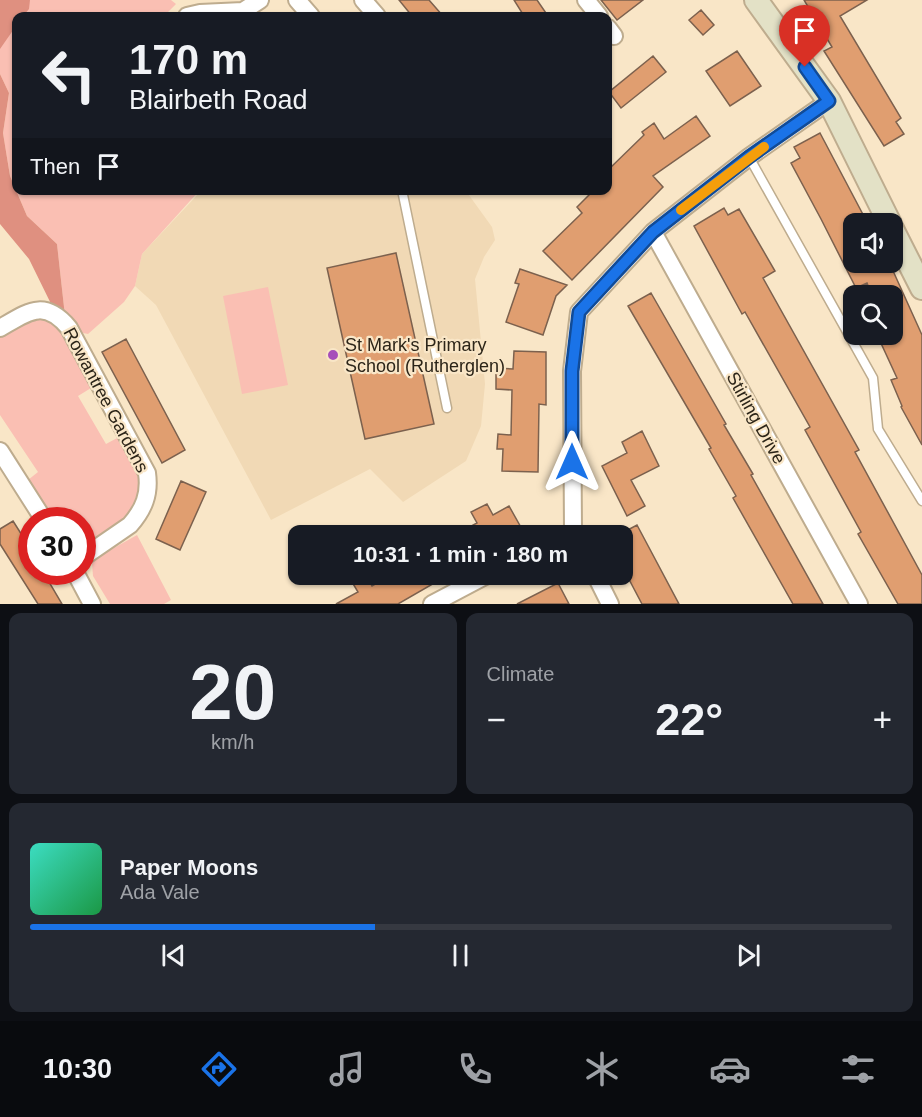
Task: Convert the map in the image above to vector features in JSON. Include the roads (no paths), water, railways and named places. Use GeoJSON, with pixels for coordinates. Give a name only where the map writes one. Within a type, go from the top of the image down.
{"type":"FeatureCollection","features":[{"type":"Feature","properties":{"kind":"main road"},"geometry":{"type":"LineString","coordinates":[[756,0],[829,101],[885,213]]}},
{"type":"Feature","properties":{"kind":"main road"},"geometry":{"type":"LineString","coordinates":[[903,251],[922,288]]}},
{"type":"Feature","properties":{"kind":"street"},"geometry":{"type":"LineString","coordinates":[[222,12],[243,11],[260,0]]}},
{"type":"Feature","properties":{"kind":"street"},"geometry":{"type":"LineString","coordinates":[[297,0],[308,12]]}},
{"type":"Feature","properties":{"kind":"street"},"geometry":{"type":"LineString","coordinates":[[363,0],[374,12]]}},
{"type":"Feature","properties":{"kind":"street"},"geometry":{"type":"LineString","coordinates":[[586,0],[596,12]]}},
{"type":"Feature","properties":{"kind":"street"},"geometry":{"type":"LineString","coordinates":[[571,525],[572,371],[579,312],[653,232],[749,157],[829,101]]}},
{"type":"Feature","properties":{"kind":"street","name":"Stirling Drive"},"geometry":{"type":"LineString","coordinates":[[653,232],[859,604]]}},
{"type":"Feature","properties":{"kind":"street","name":"Rowantree Gardens"},"geometry":{"type":"LineString","coordinates":[[0,328],[28,312],[39,309],[56,314],[63,320],[69,327],[147,473],[146,499],[136,518],[130,525],[96,548]]}},
{"type":"Feature","properties":{"kind":"street"},"geometry":{"type":"LineString","coordinates":[[0,451],[36,507]]}},
{"type":"Feature","properties":{"kind":"street"},"geometry":{"type":"LineString","coordinates":[[82,585],[92,604]]}},
{"type":"Feature","properties":{"kind":"street"},"geometry":{"type":"LineString","coordinates":[[432,604],[468,585]]}},
{"type":"Feature","properties":{"kind":"street"},"geometry":{"type":"LineString","coordinates":[[600,585],[610,604]]}},
{"type":"Feature","properties":{"kind":"lane"},"geometry":{"type":"LineString","coordinates":[[749,157],[873,378],[878,429],[922,501]]}},
{"type":"Feature","properties":{"kind":"lane"},"geometry":{"type":"LineString","coordinates":[[403,195],[447,408]]}},
{"type":"Feature","properties":{"kind":"place","name":"St Mark's Primary School (Rutherglen)"},"geometry":{"type":"Point","coordinates":[333,355]}}]}
